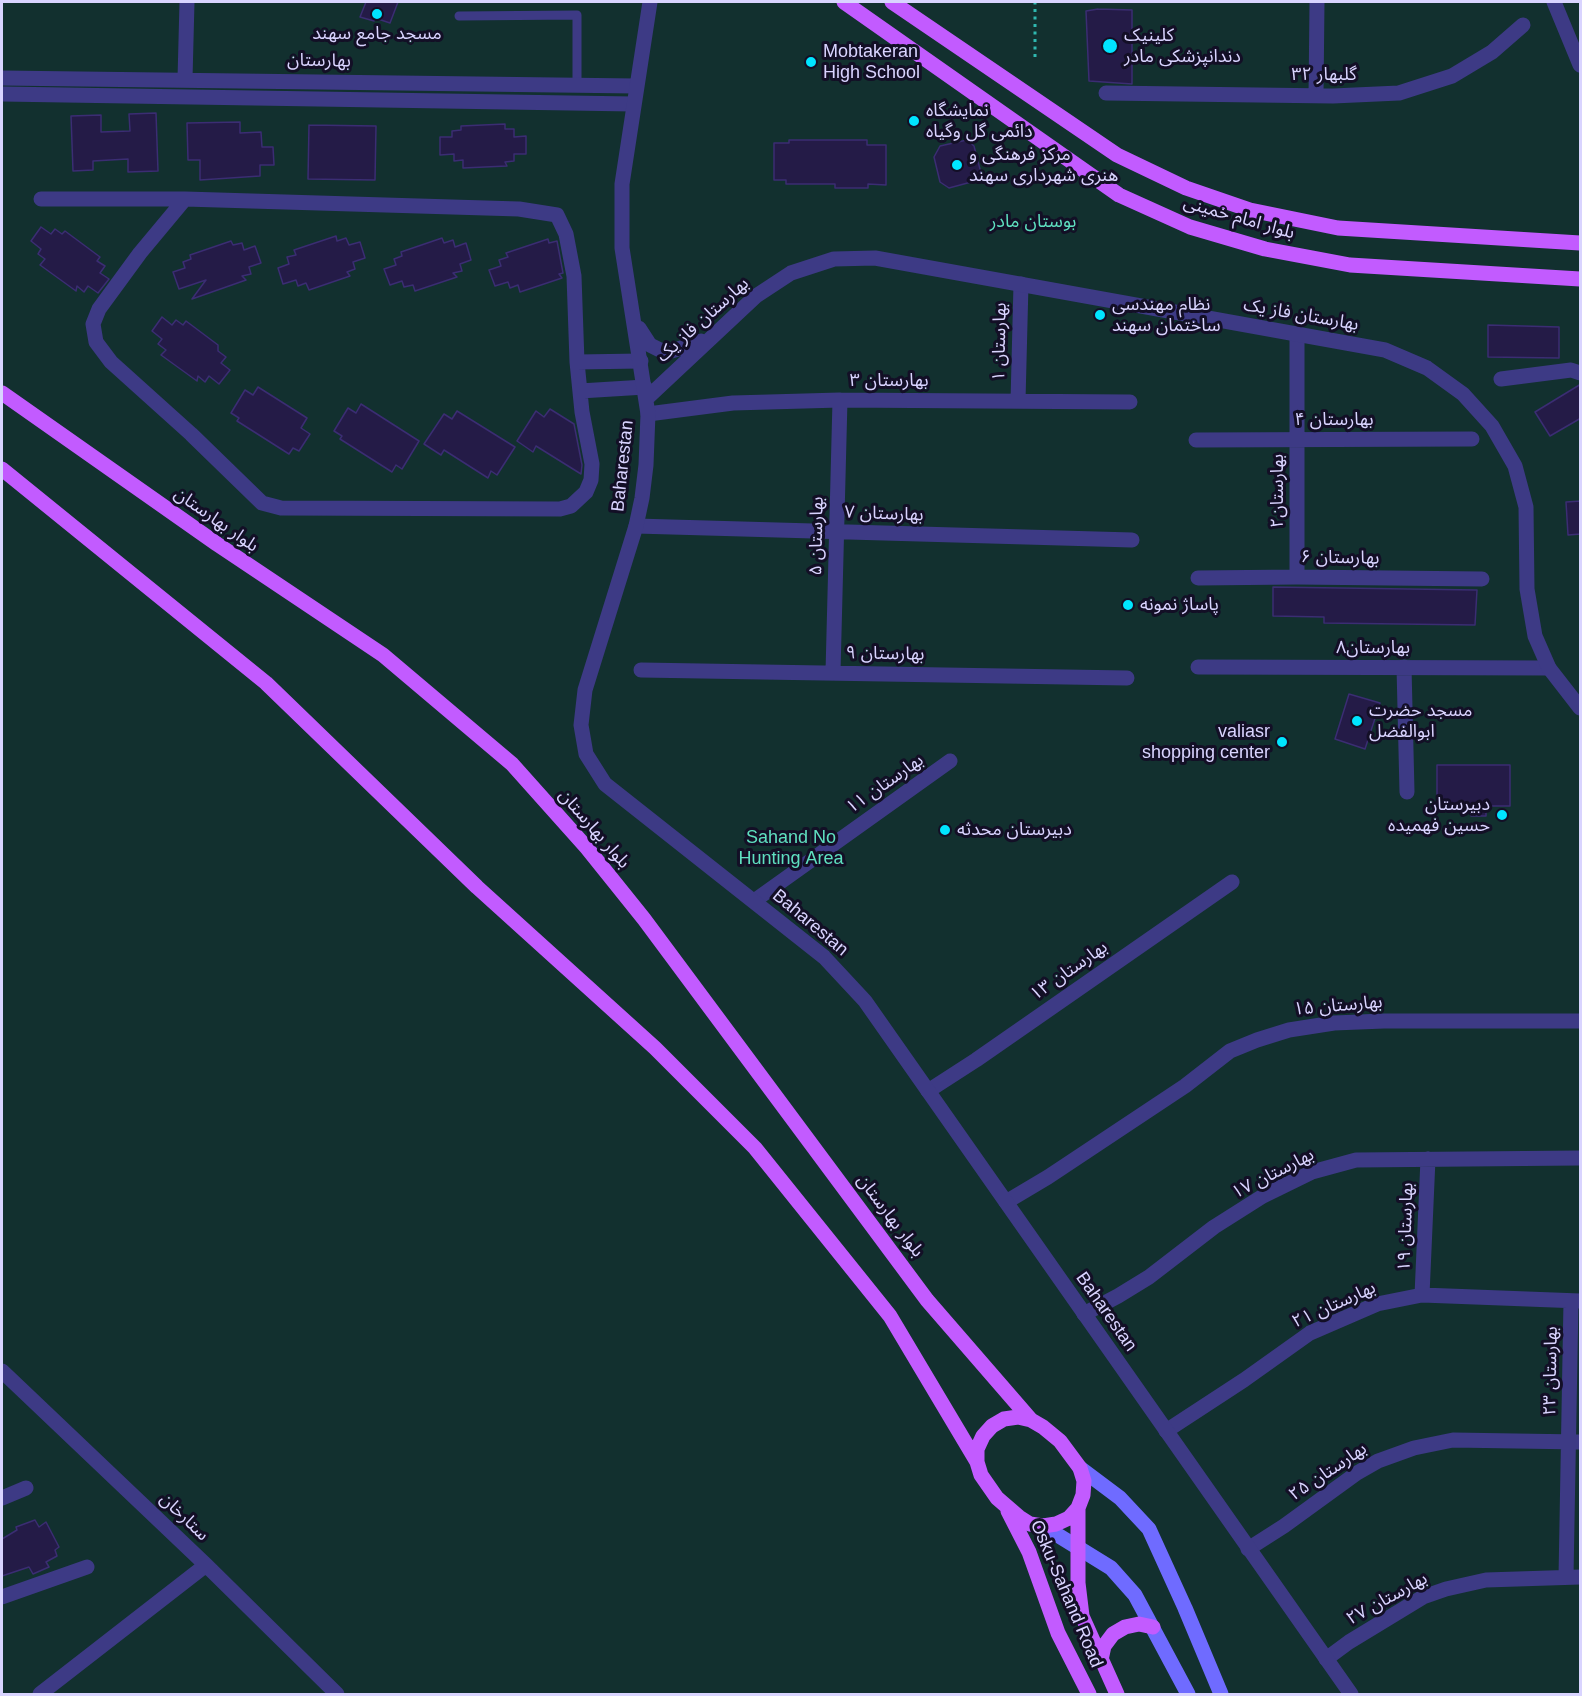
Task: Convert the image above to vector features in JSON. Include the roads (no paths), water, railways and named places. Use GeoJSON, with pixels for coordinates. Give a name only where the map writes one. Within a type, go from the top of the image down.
{"type":"FeatureCollection","features":[{"type":"Feature","properties":{"kind":"main road","name":"بلوار امام خمینی"},"geometry":{"type":"LineString","coordinates":[[844,2],[1119,195],[1191,227],[1265,249],[1350,265],[1581,279]]}},
{"type":"Feature","properties":{"kind":"main road","name":"بلوار امام خمینی"},"geometry":{"type":"LineString","coordinates":[[892,2],[1117,155],[1186,188],[1250,210],[1338,228],[1581,243]]}},
{"type":"Feature","properties":{"kind":"main road","name":"بلوار بهارستان"},"geometry":{"type":"LineString","coordinates":[[2,393],[207,538],[383,655],[512,764],[586,848],[644,919],[927,1300],[1031,1420]]}},
{"type":"Feature","properties":{"kind":"main road"},"geometry":{"type":"LineString","coordinates":[[2,469],[266,683],[477,887],[655,1048],[755,1148],[890,1316],[977,1462],[987,1485],[1007,1508],[1030,1524],[1043,1526],[1056,1524],[1069,1518],[1078,1508],[1083,1495],[1084,1481],[1080,1468]]}},
{"type":"Feature","properties":{"kind":"main road"},"geometry":{"type":"LineString","coordinates":[[977,1462],[977,1449],[982,1436],[992,1426],[1004,1419],[1018,1417],[1031,1420],[1060,1442],[1080,1468],[1120,1498],[1149,1529],[1221,1695]]}},
{"type":"Feature","properties":{"kind":"main road","name":"Osku-Sahand Road"},"geometry":{"type":"LineString","coordinates":[[1007,1508],[1029,1551],[1058,1633],[1089,1695]]}},
{"type":"Feature","properties":{"kind":"main road","name":"Osku-Sahand Road"},"geometry":{"type":"LineString","coordinates":[[1078,1508],[1078,1583],[1082,1616],[1117,1695]]}},
{"type":"Feature","properties":{"kind":"main road"},"geometry":{"type":"LineString","coordinates":[[1043,1526],[1111,1568],[1135,1595],[1188,1695]]}},
{"type":"Feature","properties":{"kind":"main road"},"geometry":{"type":"LineString","coordinates":[[1101,1660],[1104,1646],[1113,1634],[1125,1627],[1139,1624],[1153,1627]]}},
{"type":"Feature","properties":{"kind":"street"},"geometry":{"type":"LineString","coordinates":[[186,79],[187,2]]}},
{"type":"Feature","properties":{"kind":"street","name":"Baharestan"},"geometry":{"type":"LineString","coordinates":[[650,2],[622,184],[622,248],[646,400],[646,465],[636,526],[585,690],[581,725],[586,754],[605,784],[831,964],[865,1001],[1351,1695]]}},
{"type":"Feature","properties":{"kind":"street"},"geometry":{"type":"LineString","coordinates":[[1316,96],[1317,2]]}},
{"type":"Feature","properties":{"kind":"street"},"geometry":{"type":"LineString","coordinates":[[1554,2],[1581,64]]}},
{"type":"Feature","properties":{"kind":"street","name":"گلبهار ۳۲"},"geometry":{"type":"LineString","coordinates":[[1106,93],[1316,96],[1399,93],[1452,76],[1492,52],[1523,25]]}},
{"type":"Feature","properties":{"kind":"street","name":"بهارستان"},"geometry":{"type":"LineString","coordinates":[[2,78],[636,86]]}},
{"type":"Feature","properties":{"kind":"street"},"geometry":{"type":"LineString","coordinates":[[2,94],[633,104]]}},
{"type":"Feature","properties":{"kind":"street"},"geometry":{"type":"LineString","coordinates":[[41,199],[186,199],[519,209],[557,215],[566,234],[574,276],[577,362],[592,464],[591,480],[586,492],[572,506],[560,509],[281,508],[262,503],[191,434],[111,362],[96,342],[93,324],[99,309],[140,253],[186,199]]}},
{"type":"Feature","properties":{"kind":"street","name":"بهارستان فاز یک"},"geometry":{"type":"LineString","coordinates":[[646,400],[756,296],[791,273],[834,259],[875,258],[1385,350],[1427,368],[1462,393],[1492,426],[1515,466],[1526,507],[1527,590],[1535,636],[1549,668],[1574,703],[1581,708]]}},
{"type":"Feature","properties":{"kind":"street","name":"بهارستان ۱"},"geometry":{"type":"LineString","coordinates":[[1018,401],[1021,284]]}},
{"type":"Feature","properties":{"kind":"street"},"geometry":{"type":"LineString","coordinates":[[633,314],[644,338],[650,345],[660,350],[682,349],[712,336]]}},
{"type":"Feature","properties":{"kind":"street","name":"بهارستان۲"},"geometry":{"type":"LineString","coordinates":[[1297,334],[1297,577]]}},
{"type":"Feature","properties":{"kind":"street"},"geometry":{"type":"LineString","coordinates":[[577,362],[641,361]]}},
{"type":"Feature","properties":{"kind":"street"},"geometry":{"type":"LineString","coordinates":[[1501,379],[1571,370],[1581,373]]}},
{"type":"Feature","properties":{"kind":"street","name":"بهارستان ۳"},"geometry":{"type":"LineString","coordinates":[[580,391],[646,400],[733,403],[840,400],[1130,402]]}},
{"type":"Feature","properties":{"kind":"street","name":"بهارستان ۵"},"geometry":{"type":"LineString","coordinates":[[833,672],[840,400]]}},
{"type":"Feature","properties":{"kind":"street","name":"بهارستان ۴"},"geometry":{"type":"LineString","coordinates":[[1196,440],[1472,439]]}},
{"type":"Feature","properties":{"kind":"street","name":"بهارستان ۷"},"geometry":{"type":"LineString","coordinates":[[636,526],[1132,540]]}},
{"type":"Feature","properties":{"kind":"street","name":"بهارستان ۶"},"geometry":{"type":"LineString","coordinates":[[1198,578],[1482,579]]}},
{"type":"Feature","properties":{"kind":"street","name":"بهارستان۸"},"geometry":{"type":"LineString","coordinates":[[1198,667],[1549,668]]}},
{"type":"Feature","properties":{"kind":"street"},"geometry":{"type":"LineString","coordinates":[[1404,667],[1407,792]]}},
{"type":"Feature","properties":{"kind":"street","name":"بهارستان ۹"},"geometry":{"type":"LineString","coordinates":[[641,670],[1127,678]]}},
{"type":"Feature","properties":{"kind":"street","name":"بهارستان ۱۱"},"geometry":{"type":"LineString","coordinates":[[754,901],[950,761]]}},
{"type":"Feature","properties":{"kind":"street","name":"بهارستان ۱۳"},"geometry":{"type":"LineString","coordinates":[[928,1091],[1232,882]]}},
{"type":"Feature","properties":{"kind":"street","name":"بهارستان ۱۵"},"geometry":{"type":"LineString","coordinates":[[1006,1202],[1048,1177],[1185,1086],[1230,1051],[1257,1040],[1289,1030],[1334,1023],[1581,1021]]}},
{"type":"Feature","properties":{"kind":"street","name":"بهارستان ۱۷"},"geometry":{"type":"LineString","coordinates":[[1084,1314],[1149,1276],[1214,1227],[1263,1197],[1312,1172],[1356,1160],[1581,1158]]}},
{"type":"Feature","properties":{"kind":"street","name":"بهارستان ۱۹"},"geometry":{"type":"LineString","coordinates":[[1422,1295],[1428,1159]]}},
{"type":"Feature","properties":{"kind":"street","name":"بهارستان ۲۱"},"geometry":{"type":"LineString","coordinates":[[1166,1431],[1310,1333],[1377,1304],[1422,1295],[1576,1301]]}},
{"type":"Feature","properties":{"kind":"street","name":"بهارستان ۲۳"},"geometry":{"type":"LineString","coordinates":[[1573,1577],[1576,1301]]}},
{"type":"Feature","properties":{"kind":"street","name":"ستارخان"},"geometry":{"type":"LineString","coordinates":[[2,1371],[206,1565],[337,1695]]}},
{"type":"Feature","properties":{"kind":"street","name":"بهارستان ۲۵"},"geometry":{"type":"LineString","coordinates":[[1248,1549],[1357,1473],[1378,1461],[1413,1448],[1453,1440],[1575,1442]]}},
{"type":"Feature","properties":{"kind":"street"},"geometry":{"type":"LineString","coordinates":[[2,1498],[26,1488]]}},
{"type":"Feature","properties":{"kind":"street"},"geometry":{"type":"LineString","coordinates":[[40,1695],[206,1565]]}},
{"type":"Feature","properties":{"kind":"street"},"geometry":{"type":"LineString","coordinates":[[2,1597],[87,1567]]}},
{"type":"Feature","properties":{"kind":"street","name":"بهارستان ۲۷"},"geometry":{"type":"LineString","coordinates":[[1326,1659],[1349,1642],[1416,1602],[1446,1589],[1486,1580],[1573,1577]]}},
{"type":"Feature","properties":{"kind":"lane"},"geometry":{"type":"LineString","coordinates":[[459,16],[577,15],[577,85]]}},
{"type":"Feature","properties":{"kind":"place","name":"مسجد جامع سهند"},"geometry":{"type":"Point","coordinates":[377,14]}},
{"type":"Feature","properties":{"kind":"place","name":"کلینیک دندانپزشکی مادر"},"geometry":{"type":"Point","coordinates":[1110,46]}},
{"type":"Feature","properties":{"kind":"place","name":"Mobtakeran High School"},"geometry":{"type":"Point","coordinates":[811,62]}},
{"type":"Feature","properties":{"kind":"place","name":"نمایشگاه دائمی گل وگیاه"},"geometry":{"type":"Point","coordinates":[914,121]}},
{"type":"Feature","properties":{"kind":"place","name":"مرکز فرهنگی و هنری شهرداری سهند"},"geometry":{"type":"Point","coordinates":[957,165]}},
{"type":"Feature","properties":{"kind":"place","name":"نظام مهندسی ساختمان سهند"},"geometry":{"type":"Point","coordinates":[1100,315]}},
{"type":"Feature","properties":{"kind":"place","name":"پاساژ نمونه"},"geometry":{"type":"Point","coordinates":[1128,605]}},
{"type":"Feature","properties":{"kind":"place","name":"مسجد حضرت ابوالفضل"},"geometry":{"type":"Point","coordinates":[1357,721]}},
{"type":"Feature","properties":{"kind":"place","name":"valiasr shopping center"},"geometry":{"type":"Point","coordinates":[1282,742]}},
{"type":"Feature","properties":{"kind":"place","name":"دبیرستان حسین فهمیده"},"geometry":{"type":"Point","coordinates":[1502,815]}},
{"type":"Feature","properties":{"kind":"place","name":"دبیرستان محدثه"},"geometry":{"type":"Point","coordinates":[945,830]}},
{"type":"Feature","properties":{"kind":"park label","name":"بوستان مادر"},"geometry":{"type":"Point","coordinates":[1033,222]}},
{"type":"Feature","properties":{"kind":"park label","name":"Sahand No Hunting Area"},"geometry":{"type":"Point","coordinates":[791,848]}}]}
